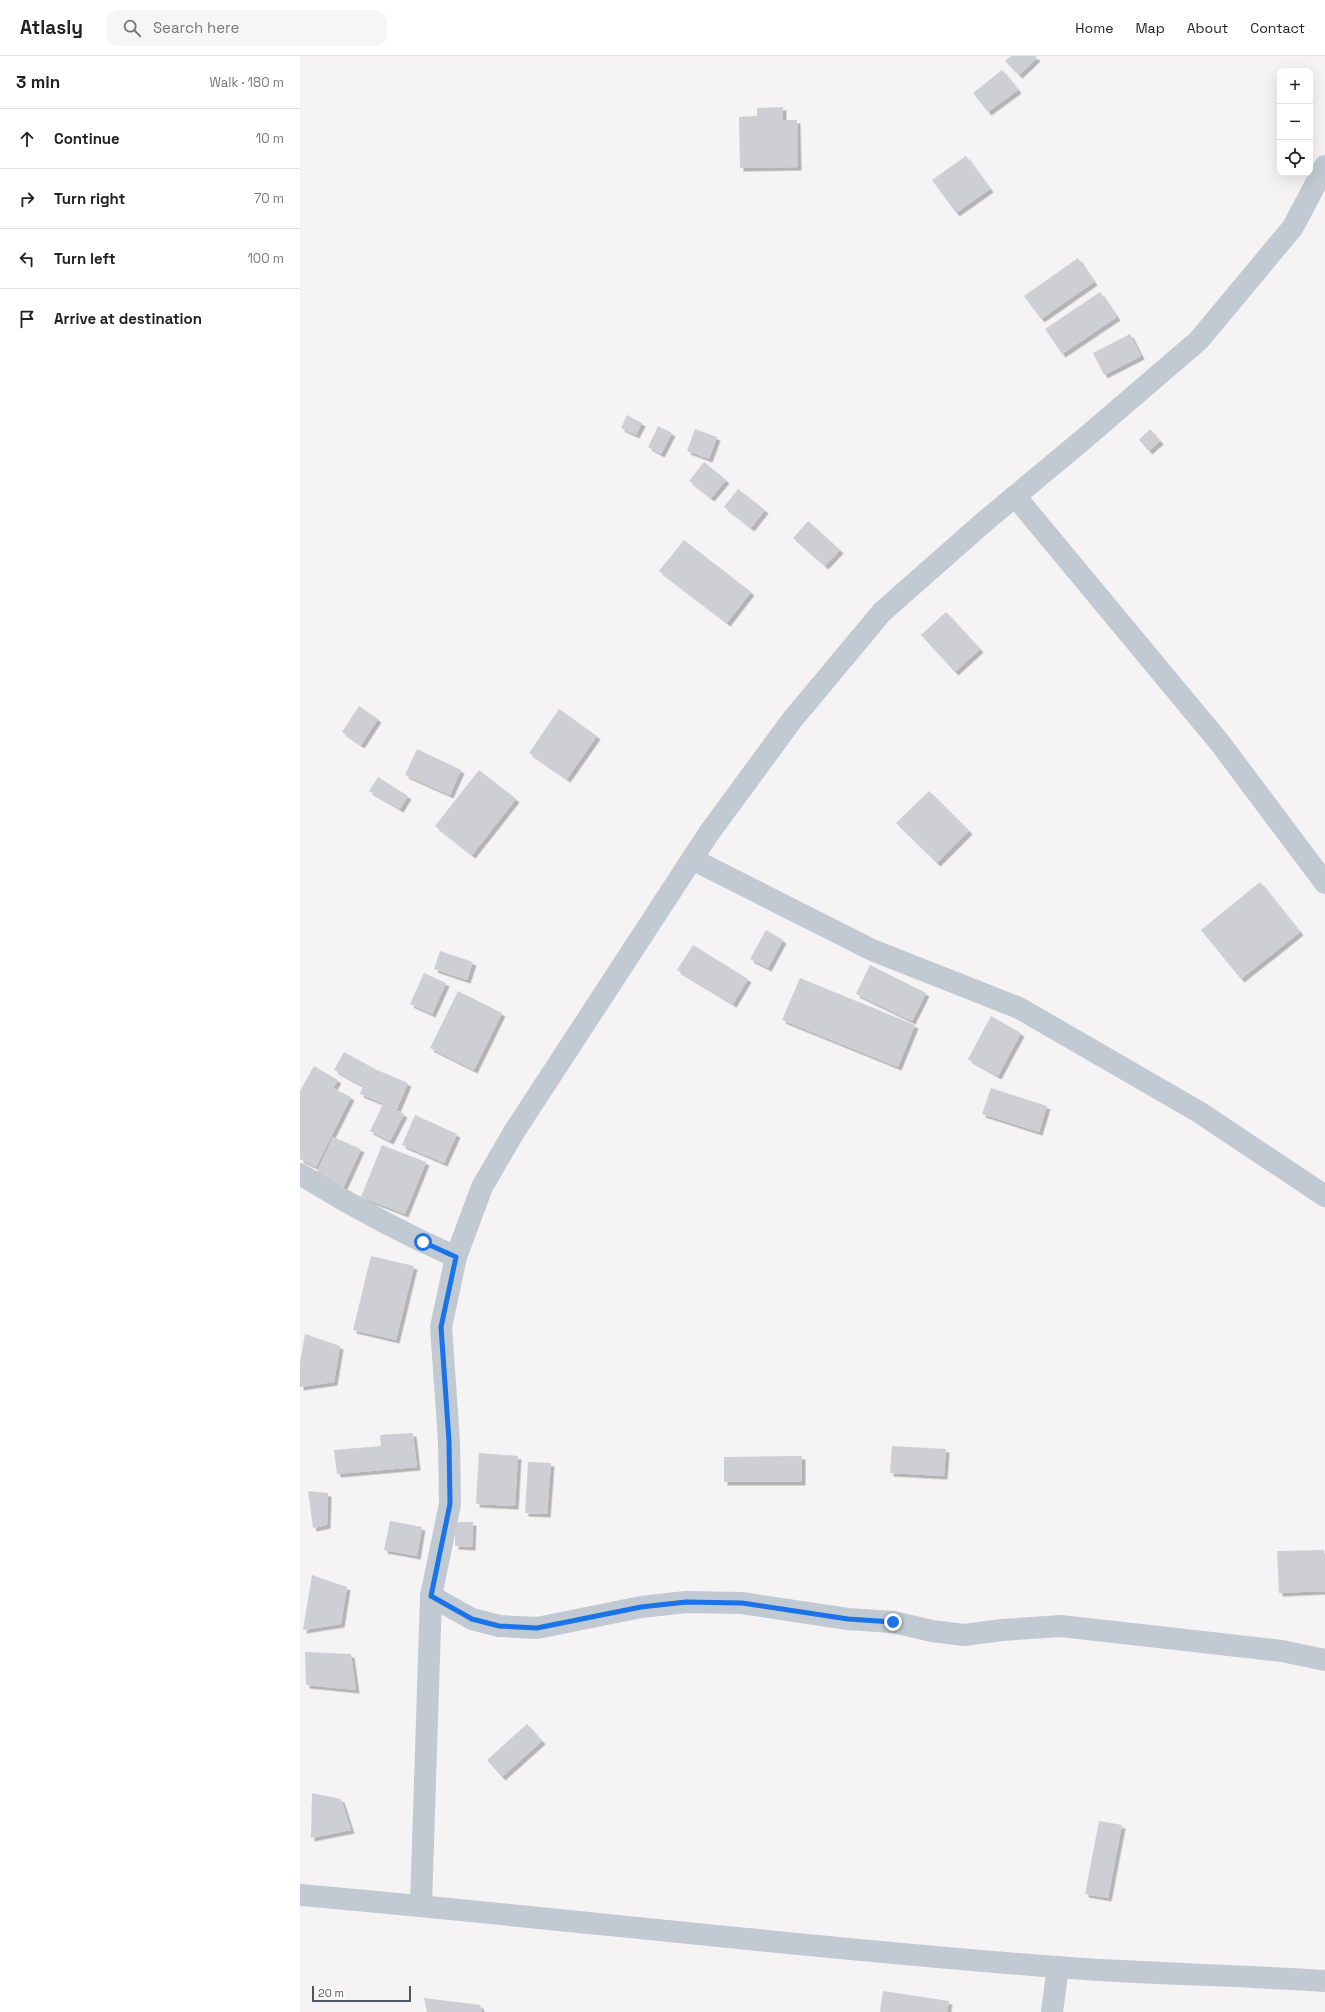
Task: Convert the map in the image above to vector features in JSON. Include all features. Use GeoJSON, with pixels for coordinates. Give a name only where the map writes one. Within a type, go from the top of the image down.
{"type":"FeatureCollection","features":[{"type":"Feature","properties":{"kind":"street"},"geometry":{"type":"LineString","coordinates":[[421,1905],[431,1596],[450,1504],[449,1441],[441,1327],[456,1257],[482,1187],[514,1132],[692,859],[792,720],[882,612],[1015,496],[1199,340],[1293,227],[1325,166]]}},
{"type":"Feature","properties":{"kind":"street"},"geometry":{"type":"LineString","coordinates":[[1015,496],[1220,743],[1325,883]]}},
{"type":"Feature","properties":{"kind":"street"},"geometry":{"type":"LineString","coordinates":[[692,859],[872,950],[1019,1008],[1199,1112],[1325,1196]]}},
{"type":"Feature","properties":{"kind":"street"},"geometry":{"type":"LineString","coordinates":[[300,1174],[423,1242],[456,1257]]}},
{"type":"Feature","properties":{"kind":"street"},"geometry":{"type":"LineString","coordinates":[[431,1596],[472,1619],[499,1626],[537,1628],[641,1607],[686,1602],[742,1603],[848,1619],[893,1622],[964,1635],[1002,1630],[1061,1626],[1282,1650],[1325,1660]]}},
{"type":"Feature","properties":{"kind":"street"},"geometry":{"type":"LineString","coordinates":[[300,1895],[421,1905],[909,1955],[1058,1967],[1325,1981]]}},
{"type":"Feature","properties":{"kind":"street"},"geometry":{"type":"LineString","coordinates":[[1052,2012],[1058,1967]]}},
{"type":"Feature","properties":{"kind":"building"},"geometry":{"type":"Polygon","coordinates":[[[1011,56],[1035,56],[1037,58],[1019,75],[1005,61],[1011,56]]]}},
{"type":"Feature","properties":{"kind":"building"},"geometry":{"type":"Polygon","coordinates":[[[1002,70],[1018,90],[988,112],[973,93],[1002,70]]]}},
{"type":"Feature","properties":{"kind":"building"},"geometry":{"type":"Polygon","coordinates":[[[783,107],[783,120],[797,120],[798,167],[740,168],[739,117],[757,116],[757,108],[783,107]]]}},
{"type":"Feature","properties":{"kind":"building"},"geometry":{"type":"Polygon","coordinates":[[[966,156],[990,189],[956,213],[932,180],[966,156]]]}},
{"type":"Feature","properties":{"kind":"building"},"geometry":{"type":"Polygon","coordinates":[[[1078,258],[1094,282],[1041,319],[1024,296],[1078,258]]]}},
{"type":"Feature","properties":{"kind":"building"},"geometry":{"type":"Polygon","coordinates":[[[1100,292],[1117,317],[1062,354],[1045,329],[1100,292]]]}},
{"type":"Feature","properties":{"kind":"building"},"geometry":{"type":"Polygon","coordinates":[[[1130,334],[1141,356],[1104,375],[1093,353],[1130,334]]]}},
{"type":"Feature","properties":{"kind":"building"},"geometry":{"type":"Polygon","coordinates":[[[627,415],[642,423],[636,435],[621,428],[627,415]]]}},
{"type":"Feature","properties":{"kind":"building"},"geometry":{"type":"Polygon","coordinates":[[[658,426],[672,433],[661,454],[648,447],[658,426]]]}},
{"type":"Feature","properties":{"kind":"building"},"geometry":{"type":"Polygon","coordinates":[[[695,429],[717,437],[709,459],[687,451],[695,429]]]}},
{"type":"Feature","properties":{"kind":"building"},"geometry":{"type":"Polygon","coordinates":[[[1150,429],[1160,441],[1149,451],[1139,440],[1150,429]]]}},
{"type":"Feature","properties":{"kind":"building"},"geometry":{"type":"Polygon","coordinates":[[[704,462],[726,480],[711,498],[689,481],[704,462]]]}},
{"type":"Feature","properties":{"kind":"building"},"geometry":{"type":"Polygon","coordinates":[[[738,489],[765,510],[751,528],[724,507],[738,489]]]}},
{"type":"Feature","properties":{"kind":"building"},"geometry":{"type":"Polygon","coordinates":[[[808,521],[840,550],[825,566],[793,538],[808,521]]]}},
{"type":"Feature","properties":{"kind":"building"},"geometry":{"type":"Polygon","coordinates":[[[684,540],[751,592],[727,623],[659,571],[684,540]]]}},
{"type":"Feature","properties":{"kind":"building"},"geometry":{"type":"Polygon","coordinates":[[[946,612],[980,649],[955,672],[921,635],[946,612]]]}},
{"type":"Feature","properties":{"kind":"building"},"geometry":{"type":"Polygon","coordinates":[[[359,706],[378,719],[361,745],[342,732],[359,706]]]}},
{"type":"Feature","properties":{"kind":"building"},"geometry":{"type":"Polygon","coordinates":[[[559,709],[597,736],[567,779],[529,753],[559,709]]]}},
{"type":"Feature","properties":{"kind":"building"},"geometry":{"type":"Polygon","coordinates":[[[417,749],[461,770],[450,795],[405,775],[417,749]]]}},
{"type":"Feature","properties":{"kind":"building"},"geometry":{"type":"Polygon","coordinates":[[[479,770],[516,799],[472,855],[435,826],[479,770]]]}},
{"type":"Feature","properties":{"kind":"building"},"geometry":{"type":"Polygon","coordinates":[[[378,777],[408,796],[400,809],[369,791],[378,777]]]}},
{"type":"Feature","properties":{"kind":"building"},"geometry":{"type":"Polygon","coordinates":[[[929,791],[969,831],[937,863],[896,823],[929,791]]]}},
{"type":"Feature","properties":{"kind":"building"},"geometry":{"type":"Polygon","coordinates":[[[1260,882],[1300,932],[1241,979],[1201,930],[1260,882]]]}},
{"type":"Feature","properties":{"kind":"building"},"geometry":{"type":"Polygon","coordinates":[[[766,930],[783,940],[768,968],[750,959],[766,930]]]}},
{"type":"Feature","properties":{"kind":"building"},"geometry":{"type":"Polygon","coordinates":[[[693,945],[748,979],[733,1004],[677,970],[693,945]]]}},
{"type":"Feature","properties":{"kind":"building"},"geometry":{"type":"Polygon","coordinates":[[[440,951],[473,962],[467,980],[434,969],[440,951]]]}},
{"type":"Feature","properties":{"kind":"building"},"geometry":{"type":"Polygon","coordinates":[[[870,965],[926,993],[912,1021],[856,994],[870,965]]]}},
{"type":"Feature","properties":{"kind":"building"},"geometry":{"type":"Polygon","coordinates":[[[424,973],[446,983],[432,1014],[410,1004],[424,973]]]}},
{"type":"Feature","properties":{"kind":"building"},"geometry":{"type":"Polygon","coordinates":[[[800,978],[915,1025],[898,1067],[782,1020],[800,978]]]}},
{"type":"Feature","properties":{"kind":"building"},"geometry":{"type":"Polygon","coordinates":[[[458,991],[502,1013],[474,1070],[430,1048],[458,991]]]}},
{"type":"Feature","properties":{"kind":"building"},"geometry":{"type":"Polygon","coordinates":[[[991,1016],[1021,1033],[998,1076],[968,1059],[991,1016]]]}},
{"type":"Feature","properties":{"kind":"building"},"geometry":{"type":"Polygon","coordinates":[[[344,1052],[377,1070],[408,1083],[397,1109],[360,1094],[363,1086],[334,1070],[344,1052]]]}},
{"type":"Feature","properties":{"kind":"building"},"geometry":{"type":"Polygon","coordinates":[[[314,1066],[338,1080],[333,1088],[351,1097],[316,1167],[300,1159],[300,1091],[314,1066]]]}},
{"type":"Feature","properties":{"kind":"building"},"geometry":{"type":"Polygon","coordinates":[[[991,1088],[1047,1106],[1039,1132],[982,1114],[991,1088]]]}},
{"type":"Feature","properties":{"kind":"building"},"geometry":{"type":"Polygon","coordinates":[[[383,1104],[404,1114],[390,1141],[370,1131],[383,1104]]]}},
{"type":"Feature","properties":{"kind":"building"},"geometry":{"type":"Polygon","coordinates":[[[415,1115],[457,1134],[444,1163],[402,1145],[415,1115]]]}},
{"type":"Feature","properties":{"kind":"building"},"geometry":{"type":"Polygon","coordinates":[[[333,1137],[361,1149],[343,1188],[315,1176],[333,1137]]]}},
{"type":"Feature","properties":{"kind":"building"},"geometry":{"type":"Polygon","coordinates":[[[382,1145],[426,1162],[405,1214],[361,1197],[382,1145]]]}},
{"type":"Feature","properties":{"kind":"building"},"geometry":{"type":"Polygon","coordinates":[[[371,1256],[414,1266],[396,1340],[353,1330],[371,1256]]]}},
{"type":"Feature","properties":{"kind":"building"},"geometry":{"type":"Polygon","coordinates":[[[305,1334],[340,1346],[334,1382],[300,1387],[300,1363],[305,1334]]]}},
{"type":"Feature","properties":{"kind":"building"},"geometry":{"type":"Polygon","coordinates":[[[413,1433],[417,1467],[337,1474],[334,1450],[381,1446],[380,1435],[413,1433]]]}},
{"type":"Feature","properties":{"kind":"building"},"geometry":{"type":"Polygon","coordinates":[[[892,1446],[946,1449],[944,1476],[890,1473],[892,1446]]]}},
{"type":"Feature","properties":{"kind":"building"},"geometry":{"type":"Polygon","coordinates":[[[479,1453],[518,1456],[515,1506],[476,1504],[479,1453]]]}},
{"type":"Feature","properties":{"kind":"building"},"geometry":{"type":"Polygon","coordinates":[[[802,1456],[802,1482],[724,1482],[724,1457],[802,1456]]]}},
{"type":"Feature","properties":{"kind":"building"},"geometry":{"type":"Polygon","coordinates":[[[528,1462],[551,1463],[547,1514],[525,1513],[528,1462]]]}},
{"type":"Feature","properties":{"kind":"building"},"geometry":{"type":"Polygon","coordinates":[[[308,1491],[328,1493],[327,1525],[313,1528],[308,1491]]]}},
{"type":"Feature","properties":{"kind":"building"},"geometry":{"type":"Polygon","coordinates":[[[390,1521],[422,1527],[417,1556],[384,1550],[390,1521]]]}},
{"type":"Feature","properties":{"kind":"building"},"geometry":{"type":"Polygon","coordinates":[[[455,1522],[473,1522],[472,1547],[455,1546],[455,1522]]]}},
{"type":"Feature","properties":{"kind":"building"},"geometry":{"type":"Polygon","coordinates":[[[1324,1550],[1325,1591],[1279,1593],[1277,1551],[1324,1550]]]}},
{"type":"Feature","properties":{"kind":"building"},"geometry":{"type":"Polygon","coordinates":[[[312,1575],[347,1587],[341,1624],[303,1630],[312,1575]]]}},
{"type":"Feature","properties":{"kind":"building"},"geometry":{"type":"Polygon","coordinates":[[[305,1652],[351,1654],[356,1690],[306,1685],[305,1652]]]}},
{"type":"Feature","properties":{"kind":"building"},"geometry":{"type":"Polygon","coordinates":[[[527,1724],[542,1741],[502,1777],[487,1760],[527,1724]]]}},
{"type":"Feature","properties":{"kind":"building"},"geometry":{"type":"Polygon","coordinates":[[[312,1793],[341,1799],[351,1830],[311,1838],[312,1793]]]}},
{"type":"Feature","properties":{"kind":"building"},"geometry":{"type":"Polygon","coordinates":[[[1099,1821],[1122,1825],[1108,1898],[1085,1894],[1099,1821]]]}},
{"type":"Feature","properties":{"kind":"building"},"geometry":{"type":"Polygon","coordinates":[[[883,1991],[949,2001],[947,2012],[880,2012],[883,1991]]]}},
{"type":"Feature","properties":{"kind":"building"},"geometry":{"type":"Polygon","coordinates":[[[424,1998],[480,2005],[482,2012],[427,2012],[424,1998]]]}},
{"type":"Feature","properties":{"kind":"route"},"geometry":{"type":"LineString","coordinates":[[423,1242],[456,1257],[441,1327],[446,1380],[450,1504],[431,1596],[472,1619],[499,1626],[537,1628],[641,1607],[686,1602],[742,1603],[848,1619],[893,1622]]}}]}
